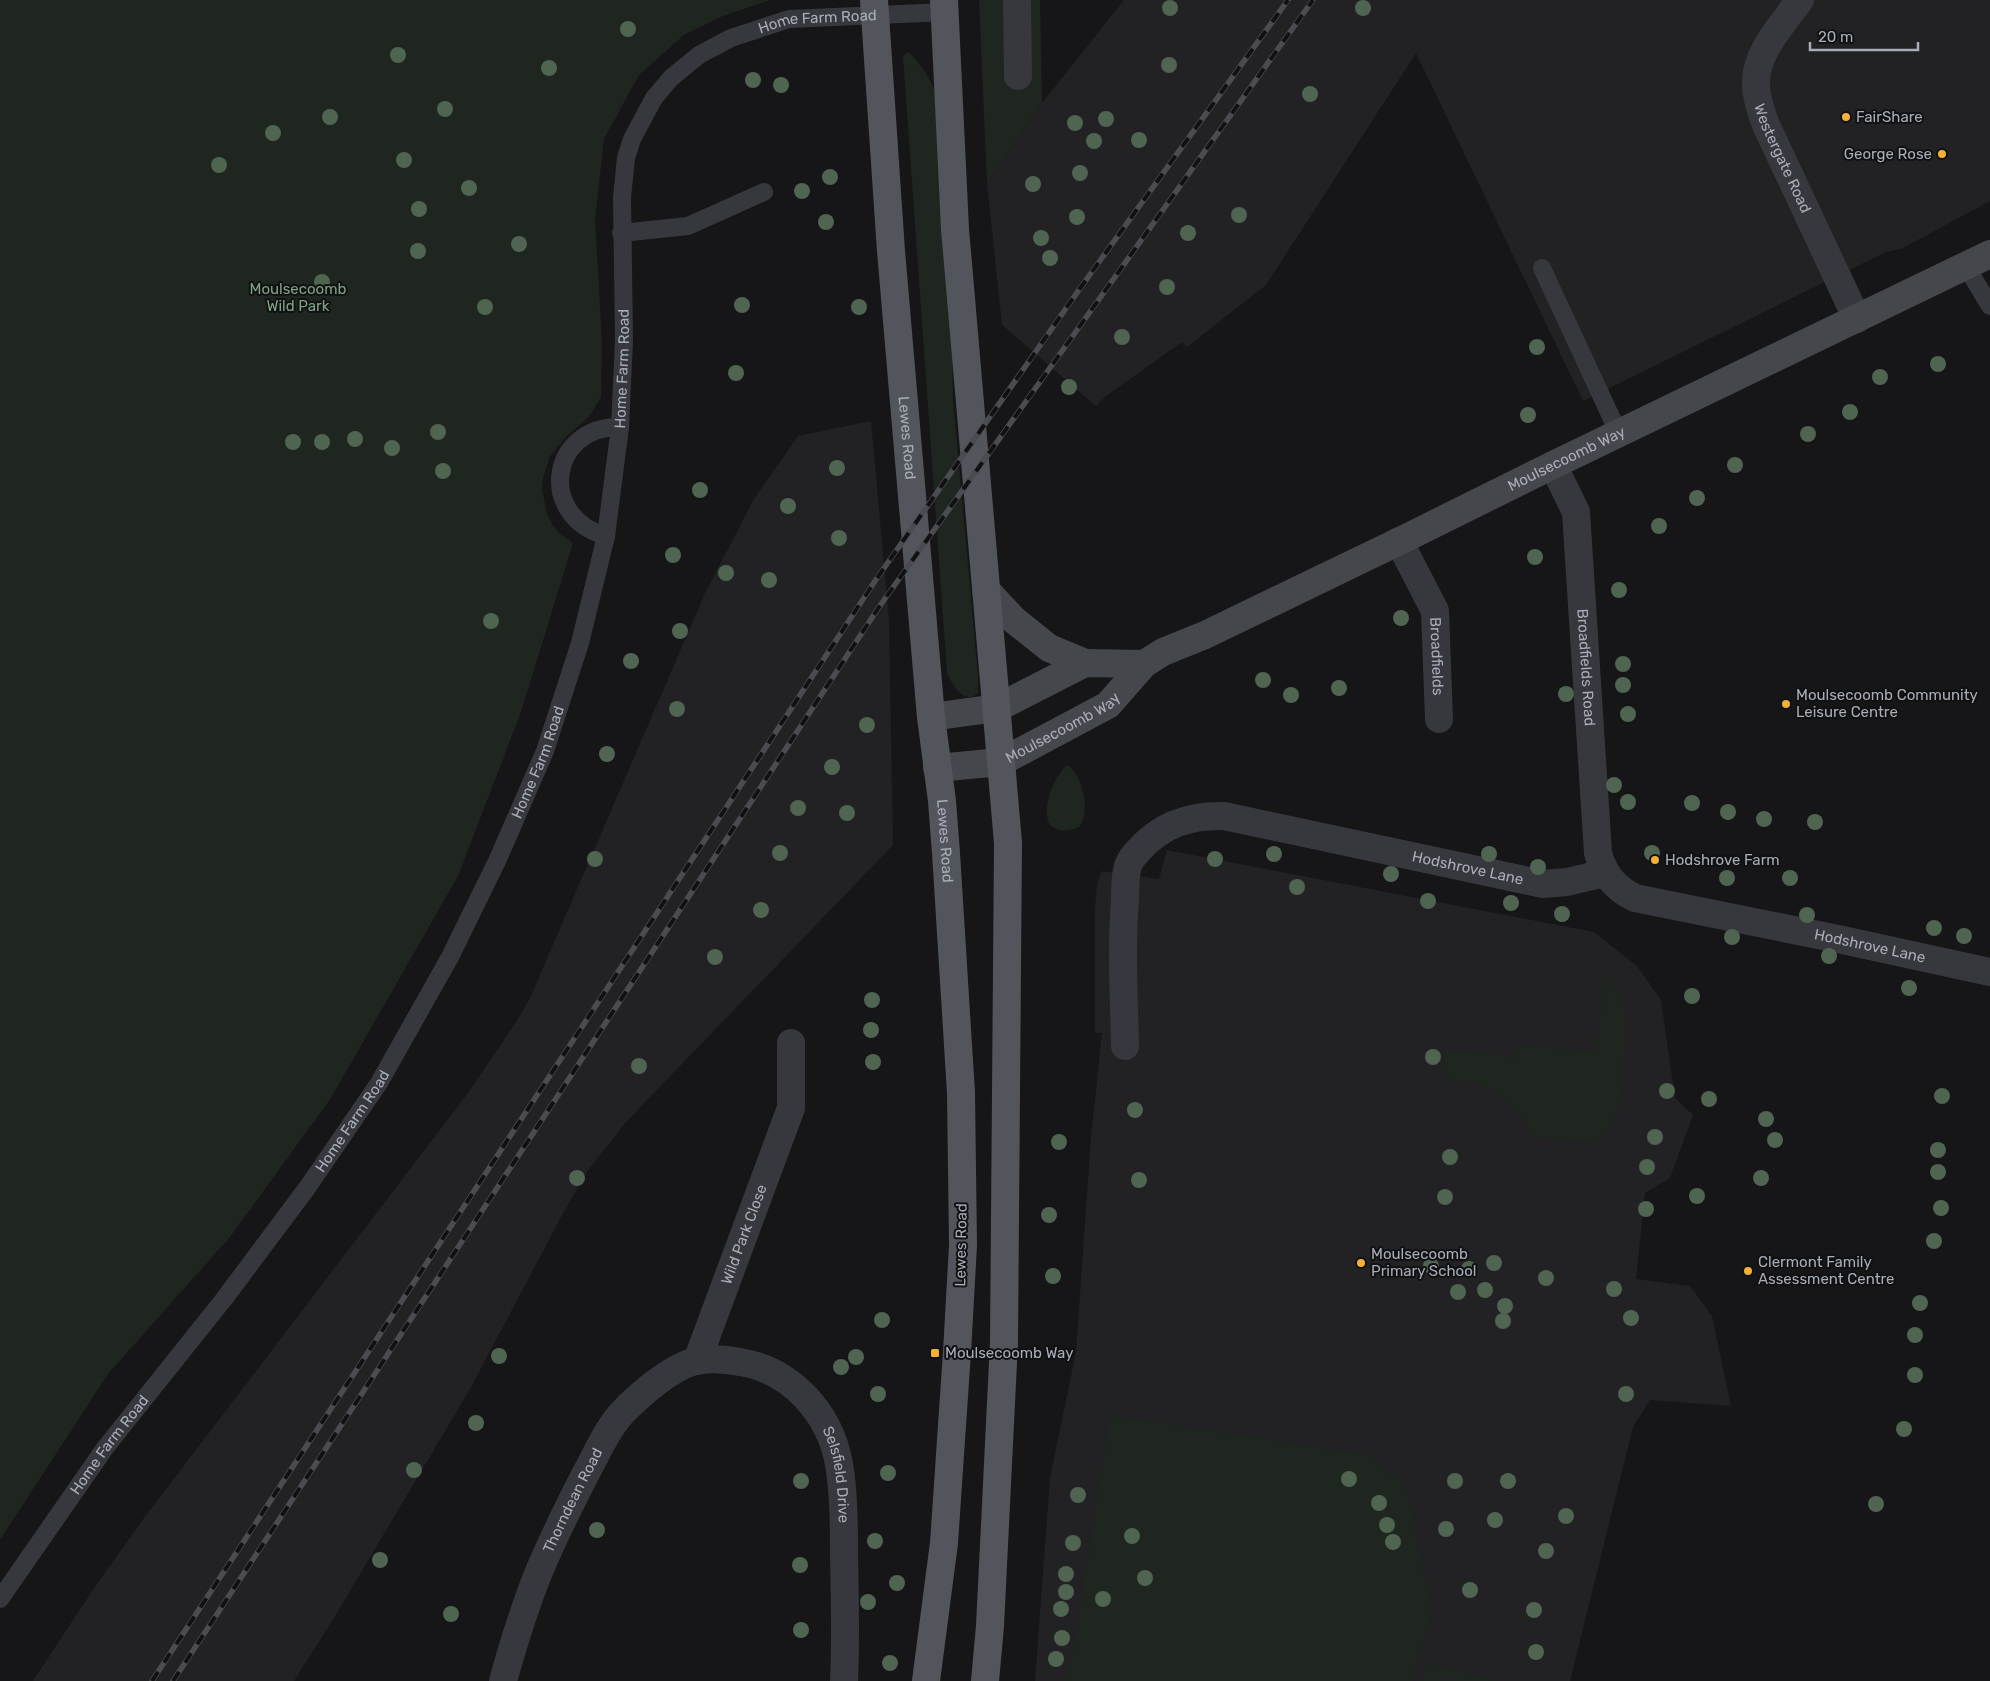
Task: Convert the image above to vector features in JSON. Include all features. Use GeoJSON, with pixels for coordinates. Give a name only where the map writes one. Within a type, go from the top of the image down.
{"type":"FeatureCollection","features":[{"type":"Feature","properties":{"kind":"main road"},"geometry":{"type":"LineString","coordinates":[[945,6],[955,229],[1008,842],[1004,1342],[986,1681]]}},
{"type":"Feature","properties":{"kind":"main road","name":"Lewes Road"},"geometry":{"type":"LineString","coordinates":[[874,7],[891,251],[931,717],[946,852],[961,1093],[963,1245],[944,1542],[926,1681]]}},
{"type":"Feature","properties":{"kind":"street"},"geometry":{"type":"LineString","coordinates":[[1018,0],[1018,76]]}},
{"type":"Feature","properties":{"kind":"street","name":"Westergate Road"},"geometry":{"type":"LineString","coordinates":[[1800,0],[1764,51],[1757,68],[1756,84],[1759,104],[1766,125],[1857,319]]}},
{"type":"Feature","properties":{"kind":"street","name":"Moulsecoomb Way"},"geometry":{"type":"LineString","coordinates":[[937,768],[1001,762],[1108,705],[1144,664],[1163,652],[1205,635],[1978,260]]}},
{"type":"Feature","properties":{"kind":"street","name":"Broadfields Road"},"geometry":{"type":"LineString","coordinates":[[1554,465],[1576,512],[1598,853],[1605,873]]}},
{"type":"Feature","properties":{"kind":"street","name":"Broadfields"},"geometry":{"type":"LineString","coordinates":[[1399,541],[1435,611],[1438,719]]}},
{"type":"Feature","properties":{"kind":"street"},"geometry":{"type":"LineString","coordinates":[[986,590],[1014,620],[1049,648],[1085,663]]}},
{"type":"Feature","properties":{"kind":"street","name":"Moulsecoomb Way"},"geometry":{"type":"LineString","coordinates":[[931,717],[997,708],[1085,663],[1144,664]]}},
{"type":"Feature","properties":{"kind":"street","name":"Hodshrove Lane"},"geometry":{"type":"LineString","coordinates":[[1125,1046],[1123,919],[1127,870],[1136,853],[1161,830],[1176,823],[1203,816],[1224,816],[1543,884],[1567,882],[1605,873],[1619,889],[1635,898],[1902,952],[1990,972]]}},
{"type":"Feature","properties":{"kind":"street","name":"Wild Park Close"},"geometry":{"type":"LineString","coordinates":[[697,1361],[791,1108],[791,1043]]}},
{"type":"Feature","properties":{"kind":"street","name":"Selsfield Drive"},"geometry":{"type":"LineString","coordinates":[[697,1361],[732,1360],[757,1366],[776,1374],[793,1385],[806,1397],[824,1423],[839,1463],[843,1496],[846,1612],[844,1681]]}},
{"type":"Feature","properties":{"kind":"street","name":"Thorndean Road"},"geometry":{"type":"LineString","coordinates":[[503,1681],[538,1575],[582,1481],[606,1436],[620,1416],[649,1388],[674,1371],[697,1361]]}},
{"type":"Feature","properties":{"kind":"lane","name":"Home Farm Road"},"geometry":{"type":"LineString","coordinates":[[0,1599],[105,1448],[224,1299],[306,1188],[379,1083],[450,958],[498,859],[545,751],[580,643],[606,536],[620,427],[624,340],[621,233],[622,197],[626,158],[639,123],[654,98],[671,78],[699,55],[731,38],[789,19],[874,7],[945,6]]}},
{"type":"Feature","properties":{"kind":"lane"},"geometry":{"type":"LineString","coordinates":[[621,233],[688,226],[764,192]]}},
{"type":"Feature","properties":{"kind":"lane"},"geometry":{"type":"LineString","coordinates":[[1978,260],[1990,306]]}},
{"type":"Feature","properties":{"kind":"lane"},"geometry":{"type":"LineString","coordinates":[[1542,268],[1619,434]]}},
{"type":"Feature","properties":{"kind":"lane"},"geometry":{"type":"LineString","coordinates":[[606,536],[583,527],[570,514],[562,496],[560,478],[567,454],[580,439],[600,428],[620,427]]}},
{"type":"Feature","properties":{"kind":"shaded area"},"geometry":{"type":"Polygon","coordinates":[[[1124,0],[1990,0],[1990,201],[1903,248],[1884,253],[1583,401],[1416,53],[1266,285],[1187,347],[1182,342],[1106,396],[1096,406],[1002,325],[987,183],[1042,103],[1124,0]]]}},
{"type":"Feature","properties":{"kind":"shaded area"},"geometry":{"type":"Polygon","coordinates":[[[871,421],[889,620],[893,845],[626,1122],[589,1169],[567,1206],[470,1389],[334,1618],[294,1681],[33,1681],[92,1591],[144,1518],[468,1093],[516,1022],[530,998],[706,591],[754,499],[798,436],[871,421]]]}},
{"type":"Feature","properties":{"kind":"shaded area","name":"Moulsecoomb Primary School"},"geometry":{"type":"Polygon","coordinates":[[[1167,850],[1594,932],[1637,966],[1661,1000],[1675,1098],[1693,1115],[1670,1178],[1645,1193],[1636,1279],[1690,1286],[1712,1316],[1731,1406],[1650,1400],[1633,1427],[1570,1681],[1035,1681],[1050,1478],[1076,1352],[1091,1137],[1102,1033],[1095,1033],[1095,908],[1097,884],[1102,871],[1159,879],[1167,850]]]}},
{"type":"Feature","properties":{"kind":"green space","name":"Moulsecoomb Wild Park"},"geometry":{"type":"Polygon","coordinates":[[[0,0],[770,0],[723,16],[684,35],[639,75],[604,139],[595,220],[602,342],[601,397],[589,417],[567,436],[550,456],[543,478],[542,489],[547,514],[553,526],[573,543],[521,712],[458,876],[331,1098],[230,1237],[108,1374],[0,1540],[0,0]]]}},
{"type":"Feature","properties":{"kind":"green space"},"geometry":{"type":"Polygon","coordinates":[[[979,0],[1040,0],[1042,103],[987,183],[979,0]]]}},
{"type":"Feature","properties":{"kind":"green space"},"geometry":{"type":"Polygon","coordinates":[[[909,52],[924,70],[935,90],[951,283],[953,400],[978,676],[978,693],[968,697],[959,692],[947,673],[903,56],[909,52]]]}},
{"type":"Feature","properties":{"kind":"green space"},"geometry":{"type":"Polygon","coordinates":[[[1067,765],[1073,770],[1081,785],[1085,804],[1083,821],[1079,827],[1064,830],[1054,828],[1048,820],[1047,810],[1053,785],[1067,765]]]}},
{"type":"Feature","properties":{"kind":"green space"},"geometry":{"type":"Polygon","coordinates":[[[1604,973],[1622,996],[1627,1031],[1618,1115],[1607,1132],[1600,1138],[1592,1142],[1539,1137],[1530,1132],[1519,1113],[1494,1091],[1474,1082],[1443,1079],[1446,1050],[1516,1057],[1518,1045],[1596,1052],[1604,973]]]}},
{"type":"Feature","properties":{"kind":"green space"},"geometry":{"type":"Polygon","coordinates":[[[1110,1415],[1369,1455],[1407,1486],[1432,1610],[1413,1681],[1068,1681],[1110,1415]]]}},
{"type":"Feature","properties":{"kind":"green space"},"geometry":{"type":"Polygon","coordinates":[[[1433,1663],[1497,1681],[1421,1681],[1425,1666],[1433,1663]]]}},
{"type":"Feature","properties":{"kind":"railway"},"geometry":{"type":"LineString","coordinates":[[152,1681],[875,581],[1081,287],[1288,0]]}},
{"type":"Feature","properties":{"kind":"railway"},"geometry":{"type":"LineString","coordinates":[[173,1681],[879,607],[1313,0]]}},
{"type":"Feature","properties":{"kind":"place","name":"FairShare"},"geometry":{"type":"Point","coordinates":[1846,117]}},
{"type":"Feature","properties":{"kind":"place","name":"George Rose"},"geometry":{"type":"Point","coordinates":[1942,154]}},
{"type":"Feature","properties":{"kind":"place","name":"Moulsecoomb Community Leisure Centre"},"geometry":{"type":"Point","coordinates":[1786,704]}},
{"type":"Feature","properties":{"kind":"place","name":"Hodshrove Farm"},"geometry":{"type":"Point","coordinates":[1655,860]}},
{"type":"Feature","properties":{"kind":"place","name":"Moulsecoomb Primary School"},"geometry":{"type":"Point","coordinates":[1361,1263]}},
{"type":"Feature","properties":{"kind":"place","name":"Clermont Family Assessment Centre"},"geometry":{"type":"Point","coordinates":[1748,1271]}},
{"type":"Feature","properties":{"kind":"place","name":"Moulsecoomb Way"},"geometry":{"type":"Point","coordinates":[935,1353]}}]}
